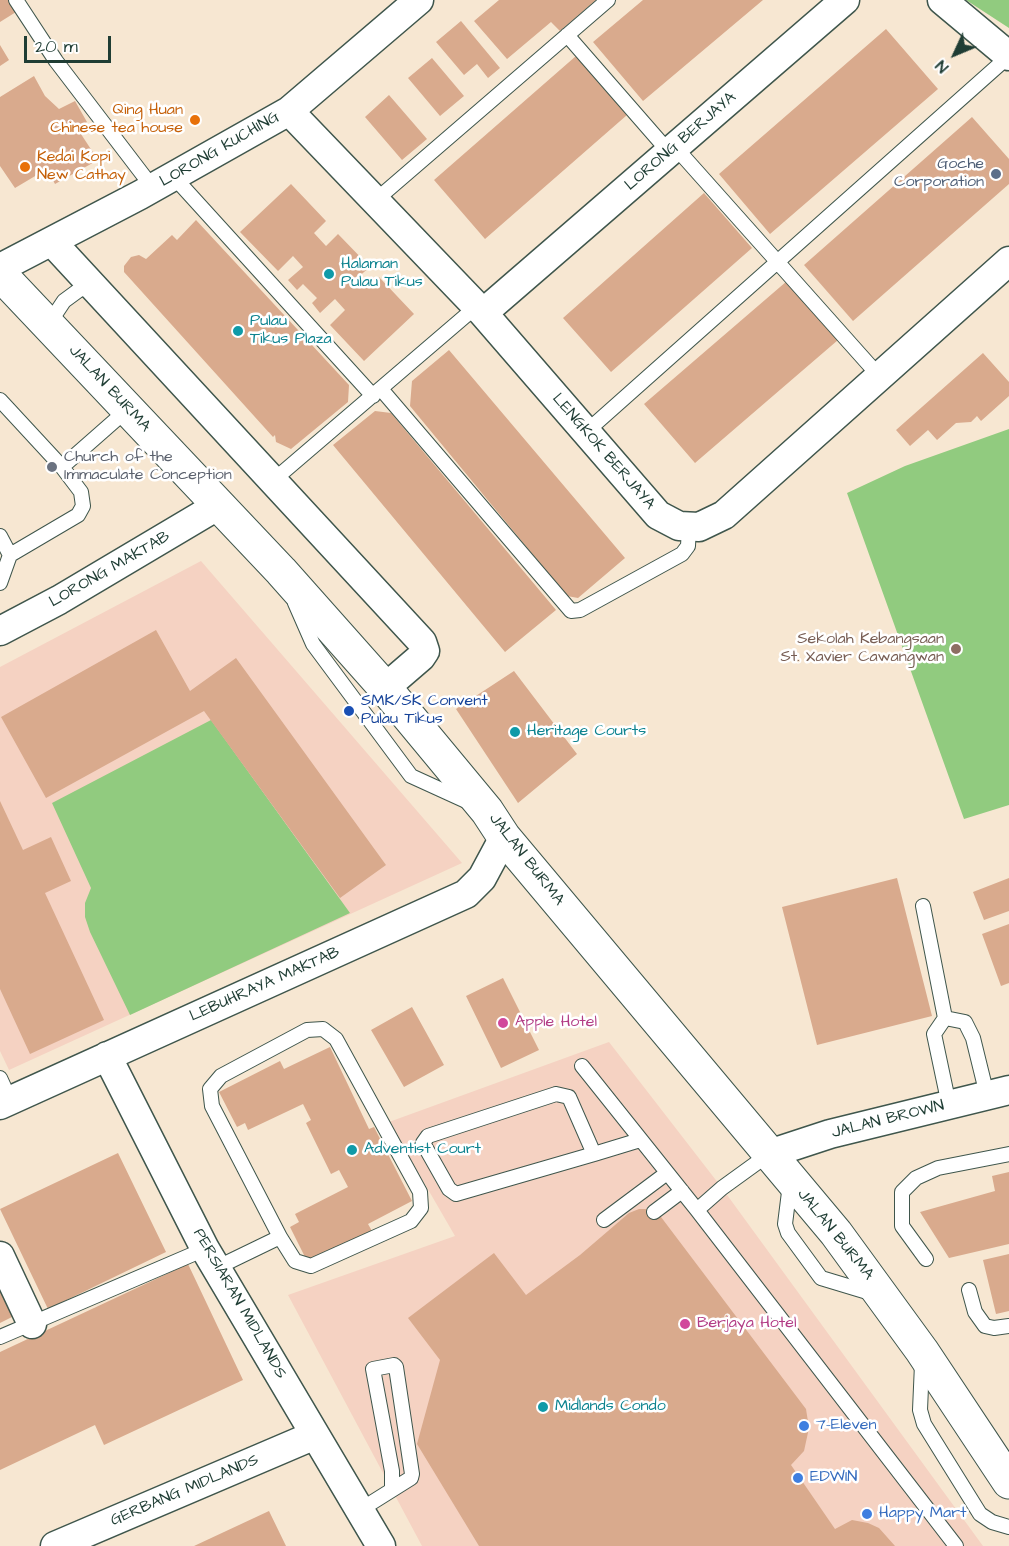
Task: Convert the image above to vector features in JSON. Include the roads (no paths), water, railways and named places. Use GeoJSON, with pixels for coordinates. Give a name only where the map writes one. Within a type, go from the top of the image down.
{"type":"FeatureCollection","features":[{"type":"Feature","properties":{"kind":"main road","name":"JALAN BURMA"},"geometry":{"type":"LineString","coordinates":[[0,274],[52,326],[281,571],[385,688],[495,824],[836,1233],[922,1351],[1009,1482]]}},
{"type":"Feature","properties":{"kind":"street","name":"LORONG KUCHING"},"geometry":{"type":"LineString","coordinates":[[0,268],[163,182],[289,111],[419,0]]}},
{"type":"Feature","properties":{"kind":"street","name":"LORONG BERJAYA"},"geometry":{"type":"LineString","coordinates":[[480,310],[517,284],[844,0]]}},
{"type":"Feature","properties":{"kind":"street"},"geometry":{"type":"LineString","coordinates":[[942,0],[1009,56]]}},
{"type":"Feature","properties":{"kind":"street","name":"LENGKOK BERJAYA"},"geometry":{"type":"LineString","coordinates":[[289,111],[480,310],[658,515],[679,526],[689,527]]}},
{"type":"Feature","properties":{"kind":"street"},"geometry":{"type":"LineString","coordinates":[[52,242],[275,479],[422,642],[425,651],[421,657],[385,688]]}},
{"type":"Feature","properties":{"kind":"street"},"geometry":{"type":"LineString","coordinates":[[689,527],[699,527],[723,515],[1009,261]]}},
{"type":"Feature","properties":{"kind":"street"},"geometry":{"type":"LineString","coordinates":[[517,284],[512,321],[518,354]]}},
{"type":"Feature","properties":{"kind":"street","name":"LORONG MAKTAB"},"geometry":{"type":"LineString","coordinates":[[0,631],[59,600],[219,505]]}},
{"type":"Feature","properties":{"kind":"street","name":"LEBUHRAYA MAKTAB"},"geometry":{"type":"LineString","coordinates":[[3,1094],[107,1056],[466,894],[482,878],[495,824]]}},
{"type":"Feature","properties":{"kind":"street","name":"PERSIARAN MIDLANDS"},"geometry":{"type":"LineString","coordinates":[[107,1056],[210,1259],[381,1546]]}},
{"type":"Feature","properties":{"kind":"street","name":"JALAN BROWN"},"geometry":{"type":"LineString","coordinates":[[769,1154],[830,1134],[998,1092]]}},
{"type":"Feature","properties":{"kind":"street"},"geometry":{"type":"LineString","coordinates":[[0,1256],[32,1323]]}},
{"type":"Feature","properties":{"kind":"street","name":"GERBANG MIDLANDS"},"geometry":{"type":"LineString","coordinates":[[55,1546],[315,1436]]}},
{"type":"Feature","properties":{"kind":"lane"},"geometry":{"type":"LineString","coordinates":[[16,0],[56,61],[163,182],[377,392],[572,611],[580,610],[682,554],[688,546],[689,527]]}},
{"type":"Feature","properties":{"kind":"lane"},"geometry":{"type":"LineString","coordinates":[[376,200],[608,0]]}},
{"type":"Feature","properties":{"kind":"lane"},"geometry":{"type":"LineString","coordinates":[[567,35],[778,262],[880,377]]}},
{"type":"Feature","properties":{"kind":"lane"},"geometry":{"type":"LineString","coordinates":[[586,432],[1009,56]]}},
{"type":"Feature","properties":{"kind":"lane"},"geometry":{"type":"LineString","coordinates":[[52,326],[56,313],[64,301],[79,290],[94,287]]}},
{"type":"Feature","properties":{"kind":"lane"},"geometry":{"type":"LineString","coordinates":[[275,479],[377,392],[480,310]]}},
{"type":"Feature","properties":{"kind":"lane"},"geometry":{"type":"LineString","coordinates":[[0,400],[62,467],[81,492],[83,506],[78,515],[10,555],[0,583]]}},
{"type":"Feature","properties":{"kind":"lane"},"geometry":{"type":"LineString","coordinates":[[62,467],[128,409]]}},
{"type":"Feature","properties":{"kind":"lane"},"geometry":{"type":"LineString","coordinates":[[0,536],[10,555]]}},
{"type":"Feature","properties":{"kind":"lane"},"geometry":{"type":"LineString","coordinates":[[281,571],[313,644],[411,776],[495,824]]}},
{"type":"Feature","properties":{"kind":"lane"},"geometry":{"type":"LineString","coordinates":[[923,906],[945,1018],[934,1034],[949,1105]]}},
{"type":"Feature","properties":{"kind":"lane"},"geometry":{"type":"LineString","coordinates":[[945,1018],[964,1022],[998,1092]]}},
{"type":"Feature","properties":{"kind":"lane"},"geometry":{"type":"LineString","coordinates":[[323,1029],[336,1039],[420,1192],[421,1208],[411,1221],[311,1266],[295,1262],[280,1237],[212,1106],[210,1089],[221,1076],[307,1030],[323,1029]]}},
{"type":"Feature","properties":{"kind":"lane"},"geometry":{"type":"LineString","coordinates":[[582,1066],[697,1210],[956,1546]]}},
{"type":"Feature","properties":{"kind":"lane"},"geometry":{"type":"LineString","coordinates":[[594,1154],[569,1097],[556,1094],[428,1136],[423,1143],[448,1189],[456,1194],[594,1154],[640,1140]]}},
{"type":"Feature","properties":{"kind":"lane"},"geometry":{"type":"LineString","coordinates":[[697,1210],[722,1188],[769,1154]]}},
{"type":"Feature","properties":{"kind":"lane"},"geometry":{"type":"LineString","coordinates":[[926,1258],[902,1226],[902,1192],[916,1178],[938,1168],[1009,1154]]}},
{"type":"Feature","properties":{"kind":"lane"},"geometry":{"type":"LineString","coordinates":[[604,1220],[667,1173]]}},
{"type":"Feature","properties":{"kind":"lane"},"geometry":{"type":"LineString","coordinates":[[654,1212],[682,1191]]}},
{"type":"Feature","properties":{"kind":"lane"},"geometry":{"type":"LineString","coordinates":[[0,1338],[32,1323],[210,1259],[280,1237]]}},
{"type":"Feature","properties":{"kind":"lane"},"geometry":{"type":"LineString","coordinates":[[969,1290],[975,1312],[985,1326],[993,1328],[1009,1326]]}},
{"type":"Feature","properties":{"kind":"lane"},"geometry":{"type":"LineString","coordinates":[[922,1351],[921,1410],[924,1424],[980,1514],[992,1522],[1009,1527]]}},
{"type":"Feature","properties":{"kind":"lane"},"geometry":{"type":"LineString","coordinates":[[360,1510],[392,1490],[411,1478],[412,1474],[394,1365],[373,1369],[392,1471],[392,1490]]}},
{"type":"Feature","properties":{"kind":"place","name":"Qing Huan Chinese tea house"},"geometry":{"type":"Point","coordinates":[195,120]}},
{"type":"Feature","properties":{"kind":"place","name":"Kedai Kopi New Cathay"},"geometry":{"type":"Point","coordinates":[25,167]}},
{"type":"Feature","properties":{"kind":"place","name":"Goche Corporation"},"geometry":{"type":"Point","coordinates":[996,174]}},
{"type":"Feature","properties":{"kind":"place","name":"Halaman Pulau Tikus"},"geometry":{"type":"Point","coordinates":[329,274]}},
{"type":"Feature","properties":{"kind":"place","name":"Pulau Tikus Plaza"},"geometry":{"type":"Point","coordinates":[238,331]}},
{"type":"Feature","properties":{"kind":"place","name":"Church of the Immaculate Conception"},"geometry":{"type":"Point","coordinates":[52,467]}},
{"type":"Feature","properties":{"kind":"place","name":"Sekolah Kebangsaan St. Xavier Cawangwan"},"geometry":{"type":"Point","coordinates":[956,649]}},
{"type":"Feature","properties":{"kind":"place","name":"SMK/SK Convent Pulau Tikus"},"geometry":{"type":"Point","coordinates":[349,711]}},
{"type":"Feature","properties":{"kind":"place","name":"Heritage Courts"},"geometry":{"type":"Point","coordinates":[515,732]}},
{"type":"Feature","properties":{"kind":"place","name":"Apple Hotel"},"geometry":{"type":"Point","coordinates":[503,1023]}},
{"type":"Feature","properties":{"kind":"place","name":"Adventist Court"},"geometry":{"type":"Point","coordinates":[352,1150]}},
{"type":"Feature","properties":{"kind":"place","name":"Berjaya Hotel"},"geometry":{"type":"Point","coordinates":[685,1324]}},
{"type":"Feature","properties":{"kind":"place","name":"Midlands Condo"},"geometry":{"type":"Point","coordinates":[543,1407]}},
{"type":"Feature","properties":{"kind":"place","name":"7-Eleven"},"geometry":{"type":"Point","coordinates":[804,1426]}},
{"type":"Feature","properties":{"kind":"place","name":"EDWIN"},"geometry":{"type":"Point","coordinates":[798,1478]}},
{"type":"Feature","properties":{"kind":"place","name":"Happy Mart"},"geometry":{"type":"Point","coordinates":[867,1514]}}]}
